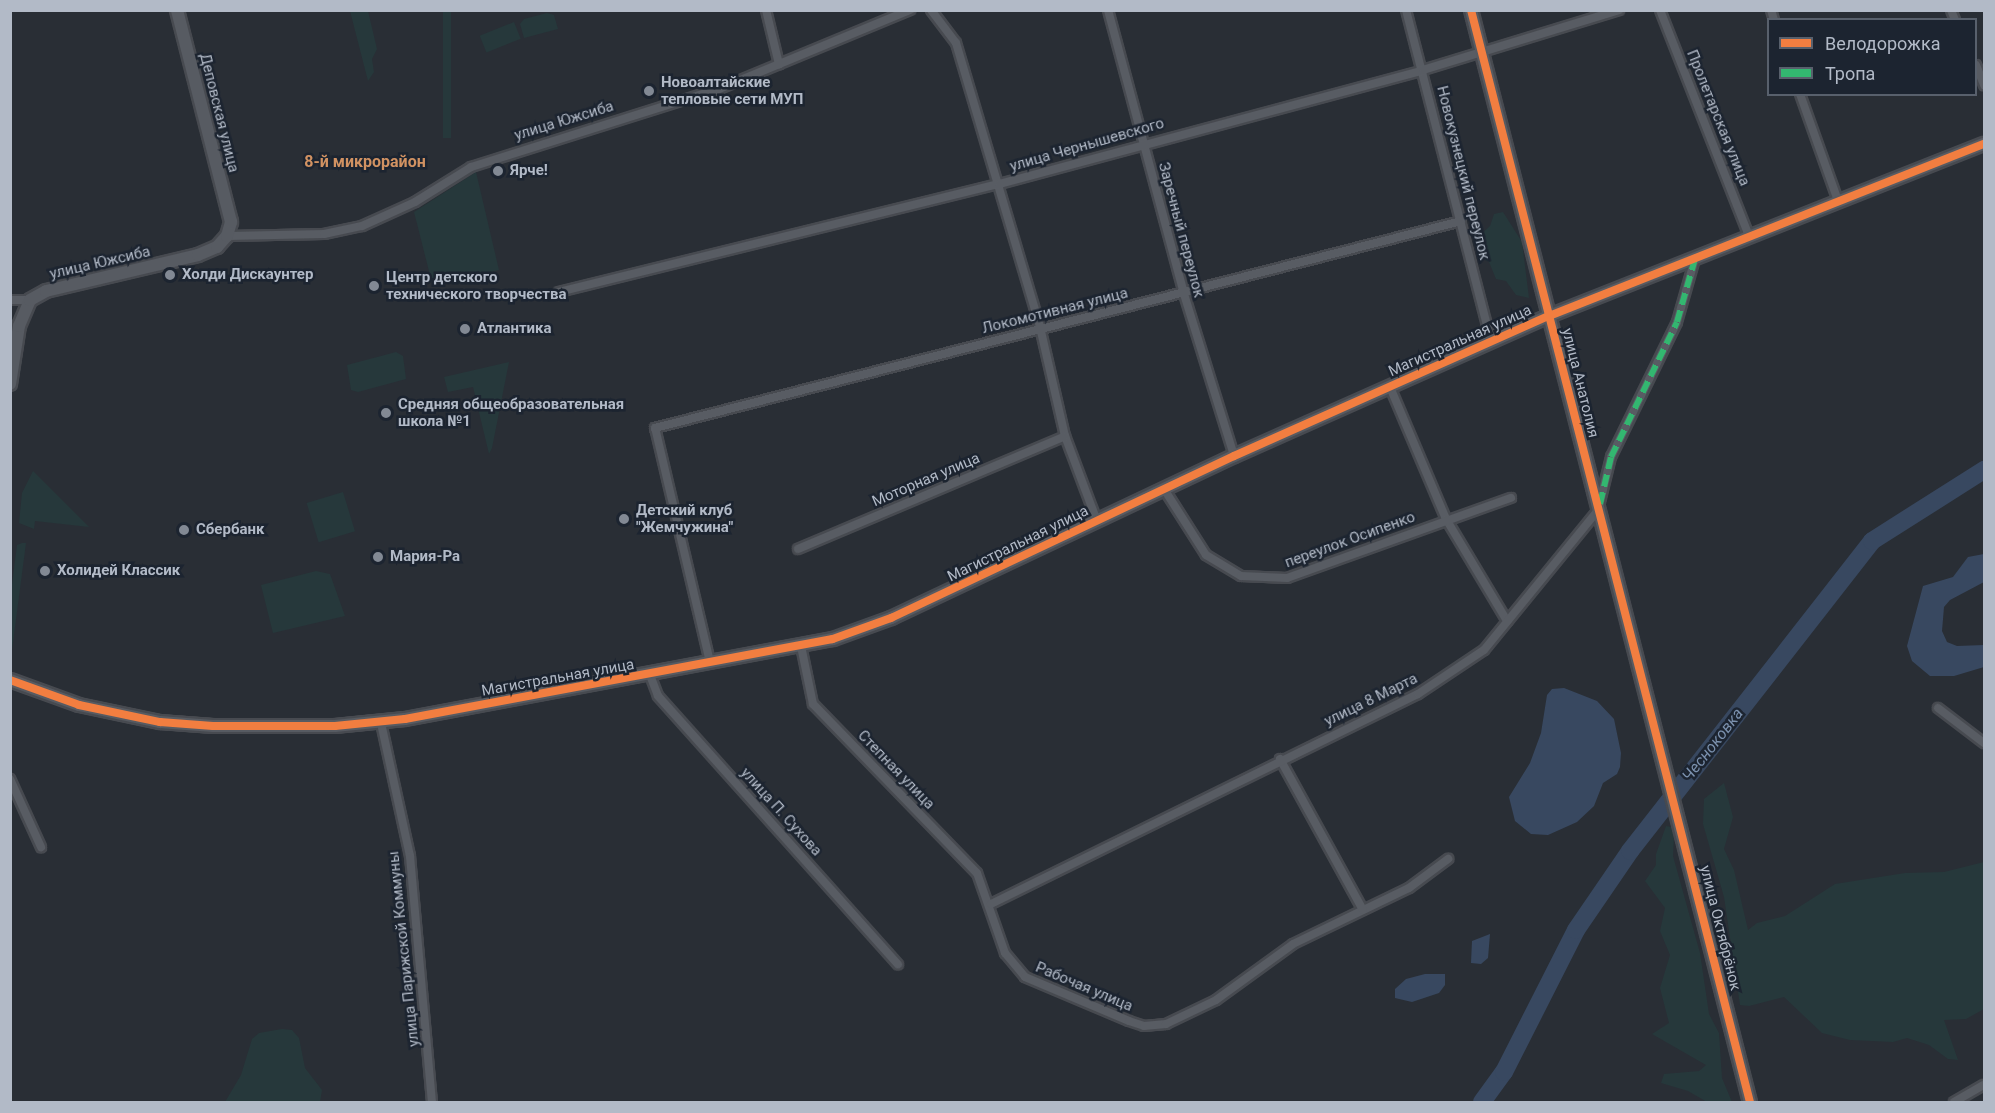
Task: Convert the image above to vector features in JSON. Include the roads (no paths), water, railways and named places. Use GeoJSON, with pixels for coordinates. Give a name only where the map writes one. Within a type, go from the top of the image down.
{"type":"FeatureCollection","features":[{"type":"Feature","properties":{"kind":"street","name":"Деповская улица"},"geometry":{"type":"LineString","coordinates":[[177,10],[231,222],[227,236]]}},
{"type":"Feature","properties":{"kind":"street"},"geometry":{"type":"LineString","coordinates":[[766,10],[779,64]]}},
{"type":"Feature","properties":{"kind":"street","name":"улица Южсиба"},"geometry":{"type":"LineString","coordinates":[[10,300],[30,300],[46,291],[198,255],[217,247],[227,236],[324,234],[362,226],[415,202],[471,167],[719,88],[910,10]]}},
{"type":"Feature","properties":{"kind":"street"},"geometry":{"type":"LineString","coordinates":[[931,10],[956,43],[1040,327],[1065,436],[1097,521]]}},
{"type":"Feature","properties":{"kind":"street","name":"Заречный переулок"},"geometry":{"type":"LineString","coordinates":[[1108,10],[1184,294],[1233,456]]}},
{"type":"Feature","properties":{"kind":"street","name":"Новокузнецкий переулок"},"geometry":{"type":"LineString","coordinates":[[1406,10],[1491,342]]}},
{"type":"Feature","properties":{"kind":"street","name":"улица Анатолия"},"geometry":{"type":"LineString","coordinates":[[1471,10],[1663,761]]}},
{"type":"Feature","properties":{"kind":"street","name":"улица Чернышевского"},"geometry":{"type":"LineString","coordinates":[[559,292],[999,184],[1144,143],[1423,70],[1619,10]]}},
{"type":"Feature","properties":{"kind":"street","name":"Пролетарская улица"},"geometry":{"type":"LineString","coordinates":[[1660,10],[1707,120],[1749,236]]}},
{"type":"Feature","properties":{"kind":"street"},"geometry":{"type":"LineString","coordinates":[[1977,68],[1984,85]]}},
{"type":"Feature","properties":{"kind":"street"},"geometry":{"type":"LineString","coordinates":[[1801,96],[1838,201]]}},
{"type":"Feature","properties":{"kind":"street","name":"Магистральная улица"},"geometry":{"type":"LineString","coordinates":[[10,680],[80,705],[160,722],[213,726],[381,723],[801,646],[891,618],[1233,456],[1549,316],[1984,144]]}},
{"type":"Feature","properties":{"kind":"street","name":"Локомотивная улица"},"geometry":{"type":"LineString","coordinates":[[710,662],[655,428],[1040,327],[1184,294],[1461,220]]}},
{"type":"Feature","properties":{"kind":"street","name":"улица 8 Марта"},"geometry":{"type":"LineString","coordinates":[[991,904],[1280,759],[1418,694],[1484,650],[1598,510],[1611,458],[1677,322],[1695,259]]}},
{"type":"Feature","properties":{"kind":"street"},"geometry":{"type":"LineString","coordinates":[[10,384],[19,326],[30,300]]}},
{"type":"Feature","properties":{"kind":"street"},"geometry":{"type":"LineString","coordinates":[[1390,387],[1446,519],[1507,621]]}},
{"type":"Feature","properties":{"kind":"street","name":"Моторная улица"},"geometry":{"type":"LineString","coordinates":[[798,549],[1065,436]]}},
{"type":"Feature","properties":{"kind":"street","name":"переулок Осипенко"},"geometry":{"type":"LineString","coordinates":[[1164,489],[1206,555],[1241,576],[1287,578],[1446,519],[1511,498]]}},
{"type":"Feature","properties":{"kind":"street","name":"Степная улица"},"geometry":{"type":"LineString","coordinates":[[801,646],[813,704],[977,873],[991,904]]}},
{"type":"Feature","properties":{"kind":"street","name":"улица П. Сухова"},"geometry":{"type":"LineString","coordinates":[[650,675],[658,696],[898,964]]}},
{"type":"Feature","properties":{"kind":"street"},"geometry":{"type":"LineString","coordinates":[[1938,708],[1984,743]]}},
{"type":"Feature","properties":{"kind":"street","name":"улица Парижской Коммуны"},"geometry":{"type":"LineString","coordinates":[[381,723],[410,856],[432,1102]]}},
{"type":"Feature","properties":{"kind":"street"},"geometry":{"type":"LineString","coordinates":[[1280,759],[1363,910]]}},
{"type":"Feature","properties":{"kind":"street","name":"улица Октябрёнок"},"geometry":{"type":"LineString","coordinates":[[1663,761],[1750,1102]]}},
{"type":"Feature","properties":{"kind":"street"},"geometry":{"type":"LineString","coordinates":[[10,779],[41,847]]}},
{"type":"Feature","properties":{"kind":"street","name":"Рабочая улица"},"geometry":{"type":"LineString","coordinates":[[991,904],[1005,953],[1025,977],[1144,1026],[1166,1024],[1216,1000],[1293,944],[1409,888],[1448,859]]}},
{"type":"Feature","properties":{"kind":"street"},"geometry":{"type":"LineString","coordinates":[[1954,1102],[1984,1085]]}},
{"type":"Feature","properties":{"kind":"water"},"geometry":{"type":"Polygon","coordinates":[[[1984,554],[1984,582],[1950,600],[1944,607],[1942,631],[1947,642],[1957,646],[1984,645],[1984,667],[1954,676],[1930,676],[1912,661],[1907,646],[1923,586],[1953,577],[1968,557],[1984,554]]]}},
{"type":"Feature","properties":{"kind":"water"},"geometry":{"type":"Polygon","coordinates":[[[1564,688],[1597,701],[1614,719],[1621,753],[1620,767],[1617,774],[1603,783],[1594,806],[1577,822],[1548,835],[1531,834],[1515,821],[1509,797],[1530,763],[1541,733],[1547,695],[1552,689],[1564,688]]]}},
{"type":"Feature","properties":{"kind":"water"},"geometry":{"type":"Polygon","coordinates":[[[1490,934],[1488,958],[1481,964],[1471,963],[1472,941],[1490,934]]]}},
{"type":"Feature","properties":{"kind":"water"},"geometry":{"type":"Polygon","coordinates":[[[1425,974],[1445,974],[1445,985],[1439,993],[1412,1002],[1395,998],[1395,989],[1406,979],[1425,974]]]}},
{"type":"Feature","properties":{"kind":"waterway","name":"Чесноковка"},"geometry":{"type":"LineString","coordinates":[[1482,1102],[1504,1072],[1576,930],[1630,851],[1872,541],[1984,470]]}},
{"type":"Feature","properties":{"kind":"place","name":"Новоалтайские тепловые сети МУП"},"geometry":{"type":"Point","coordinates":[649,91]}},
{"type":"Feature","properties":{"kind":"place","name":"Ярче!"},"geometry":{"type":"Point","coordinates":[498,171]}},
{"type":"Feature","properties":{"kind":"place","name":"Холди Дискаунтер"},"geometry":{"type":"Point","coordinates":[170,275]}},
{"type":"Feature","properties":{"kind":"place","name":"Центр детского технического творчества"},"geometry":{"type":"Point","coordinates":[374,286]}},
{"type":"Feature","properties":{"kind":"place","name":"Атлантика"},"geometry":{"type":"Point","coordinates":[465,329]}},
{"type":"Feature","properties":{"kind":"place","name":"Средняя общеобразовательная школа №1"},"geometry":{"type":"Point","coordinates":[386,413]}},
{"type":"Feature","properties":{"kind":"place","name":"Детский клуб \"Жемчужина\""},"geometry":{"type":"Point","coordinates":[624,519]}},
{"type":"Feature","properties":{"kind":"place","name":"Сбербанк"},"geometry":{"type":"Point","coordinates":[184,530]}},
{"type":"Feature","properties":{"kind":"place","name":"Мария-Ра"},"geometry":{"type":"Point","coordinates":[378,557]}},
{"type":"Feature","properties":{"kind":"place","name":"Холидей Классик"},"geometry":{"type":"Point","coordinates":[45,571]}},
{"type":"Feature","properties":{"kind":"district","name":"8-й микрорайон"},"geometry":{"type":"Point","coordinates":[365,162]}}]}
